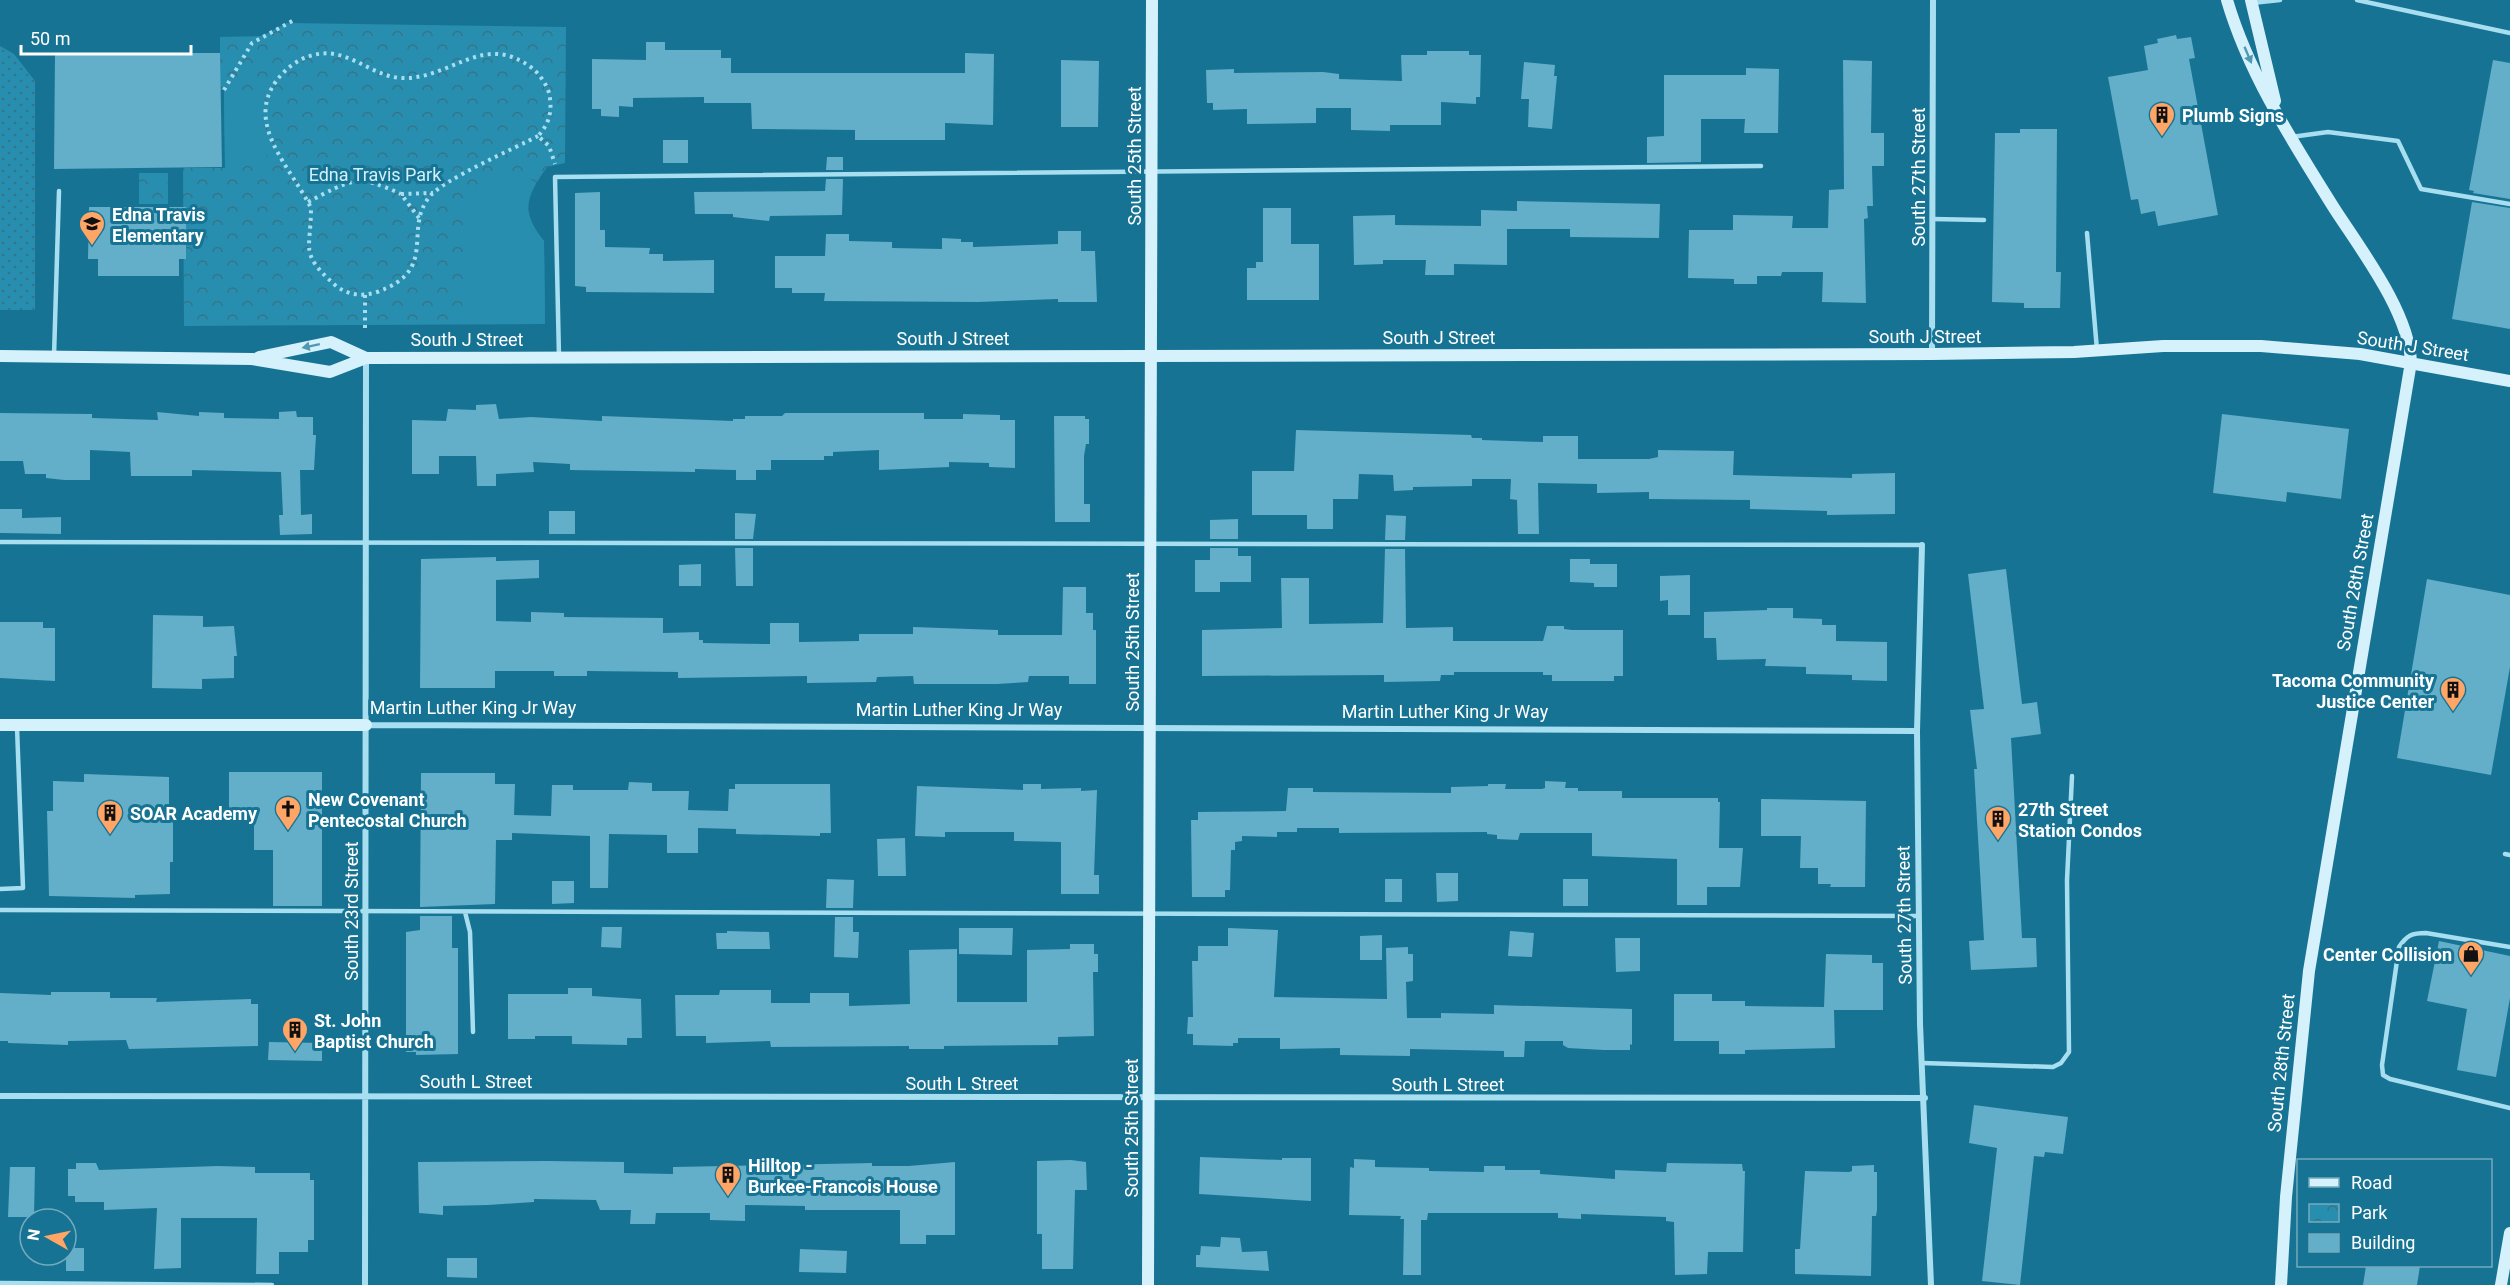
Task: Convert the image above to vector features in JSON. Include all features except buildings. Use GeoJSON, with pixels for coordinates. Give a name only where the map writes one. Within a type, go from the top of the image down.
{"type":"FeatureCollection","features":[{"type":"Feature","properties":{"kind":"street","name":"South 25th Street"},"geometry":{"type":"LineString","coordinates":[[1148,1285],[1152,0]]}},
{"type":"Feature","properties":{"kind":"street","name":"South 27th Street"},"geometry":{"type":"LineString","coordinates":[[1932,354],[1933,0]]}},
{"type":"Feature","properties":{"kind":"street","name":"South 28th Street"},"geometry":{"type":"LineString","coordinates":[[2228,0],[2255,71],[2277,114],[2392,303],[2408,338],[2411,362],[2309,971],[2288,1175],[2281,1285]]}},
{"type":"Feature","properties":{"kind":"street"},"geometry":{"type":"LineString","coordinates":[[2252,2],[2277,114]]}},
{"type":"Feature","properties":{"kind":"street","name":"South J Street"},"geometry":{"type":"LineString","coordinates":[[252,359],[331,342],[366,358]]}},
{"type":"Feature","properties":{"kind":"street","name":"South J Street"},"geometry":{"type":"LineString","coordinates":[[0,356],[252,359],[330,372],[366,358],[1932,354],[2174,346],[2260,346],[2328,351],[2411,362],[2510,381]]}},
{"type":"Feature","properties":{"kind":"street","name":"South 23rd Street"},"geometry":{"type":"LineString","coordinates":[[365,1285],[366,358]]}},
{"type":"Feature","properties":{"kind":"street","name":"South 27th Street"},"geometry":{"type":"LineString","coordinates":[[1922,545],[1917,731],[1919,916],[1931,1285]]}},
{"type":"Feature","properties":{"kind":"street","name":"Martin Luther King Jr Way"},"geometry":{"type":"LineString","coordinates":[[0,725],[1917,731]]}},
{"type":"Feature","properties":{"kind":"street","name":"South L Street"},"geometry":{"type":"LineString","coordinates":[[0,1096],[1149,1099],[1925,1098]]}},
{"type":"Feature","properties":{"kind":"street"},"geometry":{"type":"LineString","coordinates":[[2501,1285],[2510,1233]]}},
{"type":"Feature","properties":{"kind":"lane"},"geometry":{"type":"LineString","coordinates":[[2252,2],[2280,0]]}},
{"type":"Feature","properties":{"kind":"lane"},"geometry":{"type":"LineString","coordinates":[[2357,0],[2510,33]]}},
{"type":"Feature","properties":{"kind":"lane"},"geometry":{"type":"LineString","coordinates":[[2291,138],[2328,132],[2398,141],[2421,189],[2510,204]]}},
{"type":"Feature","properties":{"kind":"lane"},"geometry":{"type":"LineString","coordinates":[[559,357],[555,177],[1761,166]]}},
{"type":"Feature","properties":{"kind":"lane"},"geometry":{"type":"LineString","coordinates":[[54,356],[59,191]]}},
{"type":"Feature","properties":{"kind":"lane"},"geometry":{"type":"LineString","coordinates":[[1932,219],[1984,220]]}},
{"type":"Feature","properties":{"kind":"lane"},"geometry":{"type":"LineString","coordinates":[[2087,232],[2097,350]]}},
{"type":"Feature","properties":{"kind":"lane"},"geometry":{"type":"LineString","coordinates":[[0,542],[1922,545]]}},
{"type":"Feature","properties":{"kind":"lane"},"geometry":{"type":"LineString","coordinates":[[0,889],[23,888],[17,725]]}},
{"type":"Feature","properties":{"kind":"lane"},"geometry":{"type":"LineString","coordinates":[[1922,1063],[2053,1067],[2061,1064],[2069,1052],[2067,880],[2072,776]]}},
{"type":"Feature","properties":{"kind":"lane"},"geometry":{"type":"LineString","coordinates":[[0,910],[1919,916]]}},
{"type":"Feature","properties":{"kind":"lane"},"geometry":{"type":"LineString","coordinates":[[465,912],[470,932],[473,1032]]}},
{"type":"Feature","properties":{"kind":"lane"},"geometry":{"type":"LineString","coordinates":[[2510,948],[2426,933],[2412,933],[2405,938],[2399,947],[2382,1065],[2383,1075],[2390,1079],[2510,1108]]}},
{"type":"Feature","properties":{"kind":"lane"},"geometry":{"type":"LineString","coordinates":[[0,1283],[272,1285]]}},
{"type":"Feature","properties":{"kind":"path"},"geometry":{"type":"LineString","coordinates":[[224,90],[252,43],[296,19]]}},
{"type":"Feature","properties":{"kind":"path"},"geometry":{"type":"LineString","coordinates":[[308,202],[341,185],[366,180],[401,194],[433,193],[538,136],[547,126],[550,96],[534,70],[502,54],[488,52],[434,73],[401,79],[334,54],[298,60],[278,78],[267,100],[265,112],[267,131],[294,183],[311,208],[307,246],[310,258],[320,271],[342,291],[365,294],[400,283],[411,268],[418,247],[419,218],[433,193]]}},
{"type":"Feature","properties":{"kind":"path"},"geometry":{"type":"LineString","coordinates":[[538,136],[549,146],[554,156],[555,177]]}},
{"type":"Feature","properties":{"kind":"path"},"geometry":{"type":"LineString","coordinates":[[401,194],[419,218]]}},
{"type":"Feature","properties":{"kind":"path"},"geometry":{"type":"LineString","coordinates":[[364,328],[365,294]]}},
{"type":"Feature","properties":{"kind":"green space","name":"Edna Travis Park"},"geometry":{"type":"Polygon","coordinates":[[[287,23],[566,27],[565,163],[547,167],[534,187],[529,204],[531,221],[544,241],[545,324],[184,326],[183,168],[225,168],[224,90],[220,90],[220,37],[262,36],[287,23]]]}},
{"type":"Feature","properties":{"kind":"green space"},"geometry":{"type":"Polygon","coordinates":[[[0,46],[14,54],[35,81],[35,310],[0,310],[0,46]]]}},
{"type":"Feature","properties":{"kind":"green space"},"geometry":{"type":"Polygon","coordinates":[[[224,94],[266,95],[263,121],[267,163],[225,163],[224,94]]]}},
{"type":"Feature","properties":{"kind":"green space"},"geometry":{"type":"Polygon","coordinates":[[[516,170],[536,183],[531,191],[528,206],[531,221],[544,241],[545,324],[462,323],[464,197],[516,170]]]}},
{"type":"Feature","properties":{"kind":"green space"},"geometry":{"type":"Polygon","coordinates":[[[139,173],[168,173],[168,204],[139,204],[139,173]]]}},
{"type":"Feature","properties":{"kind":"place","name":"Plumb Signs"},"geometry":{"type":"Point","coordinates":[2162,138]}},
{"type":"Feature","properties":{"kind":"place","name":"Edna Travis Elementary"},"geometry":{"type":"Point","coordinates":[92,247]}},
{"type":"Feature","properties":{"kind":"place","name":"Tacoma Community Justice Center"},"geometry":{"type":"Point","coordinates":[2453,713]}},
{"type":"Feature","properties":{"kind":"place","name":"New Covenant Pentecostal Church"},"geometry":{"type":"Point","coordinates":[288,832]}},
{"type":"Feature","properties":{"kind":"place","name":"SOAR Academy"},"geometry":{"type":"Point","coordinates":[110,836]}},
{"type":"Feature","properties":{"kind":"place","name":"27th Street Station Condos"},"geometry":{"type":"Point","coordinates":[1998,842]}},
{"type":"Feature","properties":{"kind":"place","name":"Center Collision"},"geometry":{"type":"Point","coordinates":[2471,977]}},
{"type":"Feature","properties":{"kind":"place","name":"St. John Baptist Church"},"geometry":{"type":"Point","coordinates":[295,1053]}},
{"type":"Feature","properties":{"kind":"place","name":"Hilltop - Burkee-Francois House"},"geometry":{"type":"Point","coordinates":[728,1198]}}]}
